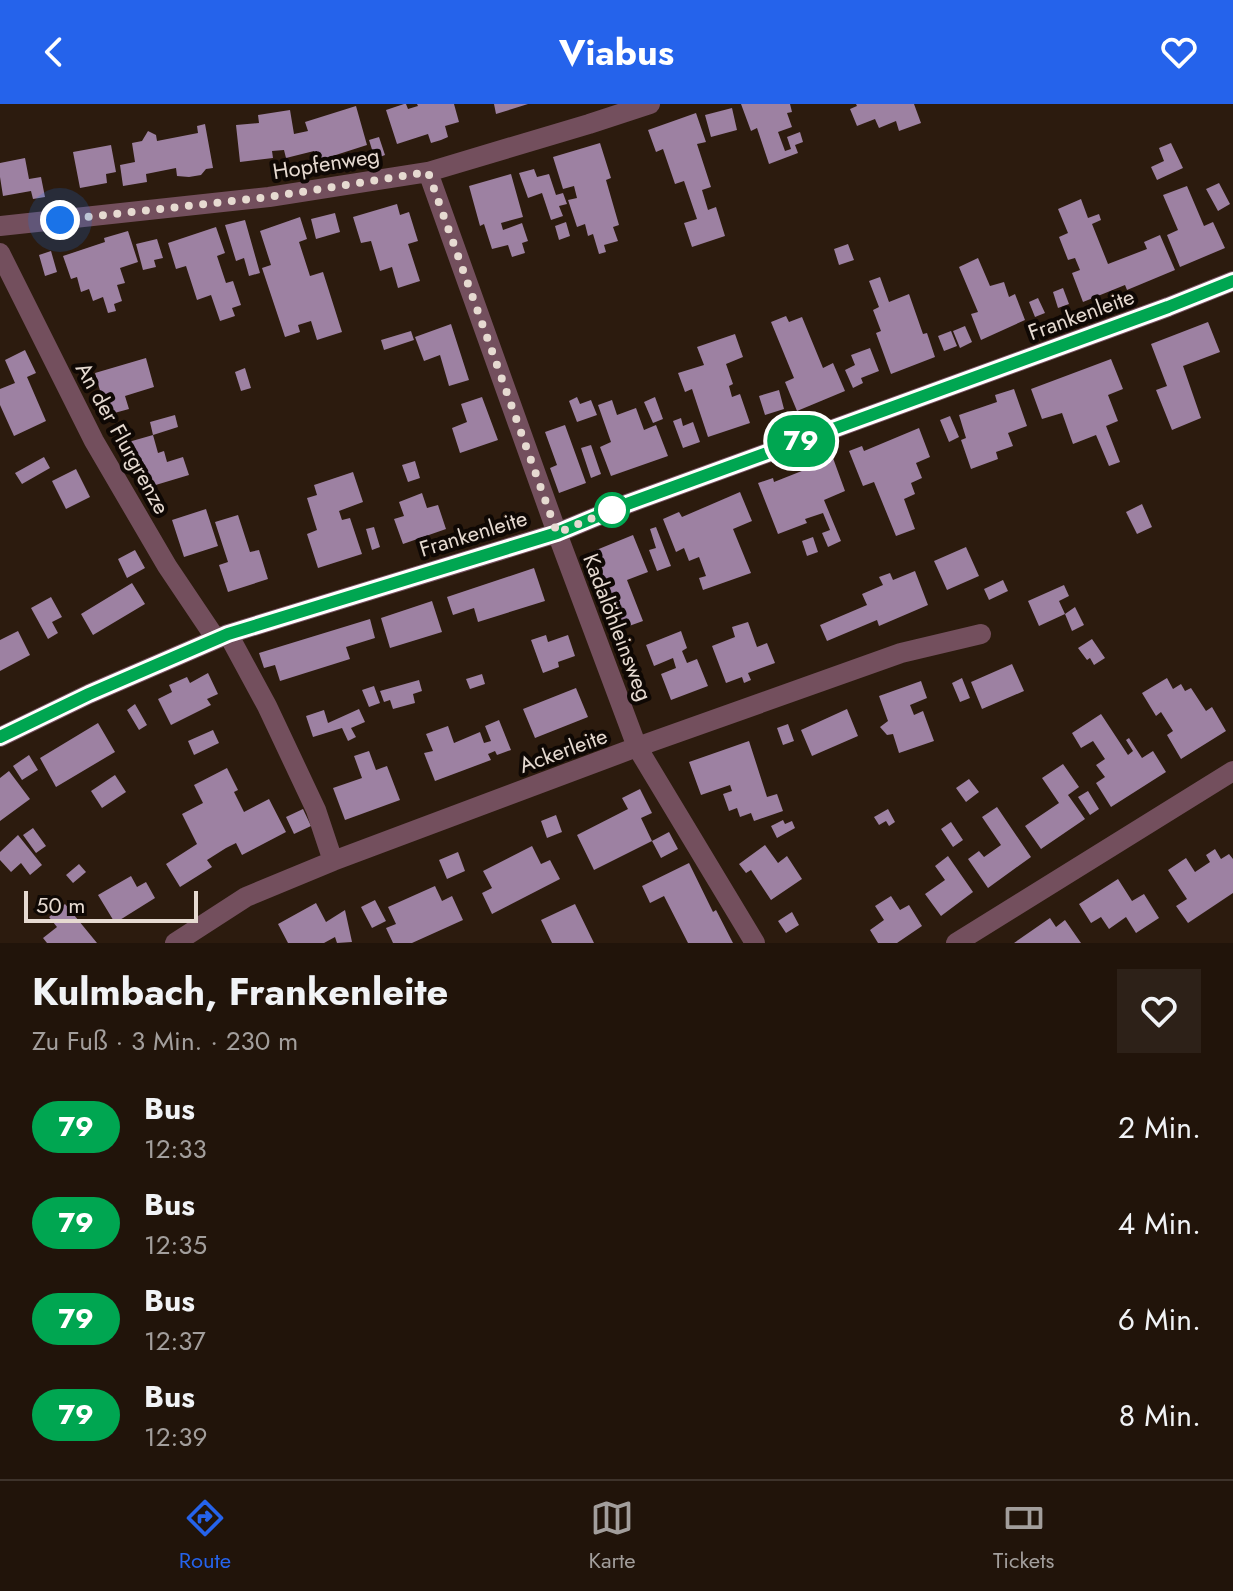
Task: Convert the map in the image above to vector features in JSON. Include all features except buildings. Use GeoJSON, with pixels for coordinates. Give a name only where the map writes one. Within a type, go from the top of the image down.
{"type":"FeatureCollection","features":[{"type":"Feature","properties":{"kind":"street","name":"Hopfenweg"},"geometry":{"type":"LineString","coordinates":[[0,226],[269,197],[428,172],[650,104]]}},
{"type":"Feature","properties":{"kind":"street","name":"Kadalöhleinsweg"},"geometry":{"type":"LineString","coordinates":[[428,172],[637,747],[755,943]]}},
{"type":"Feature","properties":{"kind":"street","name":"An der Flurgrenze"},"geometry":{"type":"LineString","coordinates":[[0,253],[94,441],[167,566],[222,636],[267,706],[316,810],[333,861]]}},
{"type":"Feature","properties":{"kind":"street","name":"Frankenleite"},"geometry":{"type":"LineString","coordinates":[[0,737],[222,636],[557,533],[1233,281]]}},
{"type":"Feature","properties":{"kind":"street","name":"Ackerleite"},"geometry":{"type":"LineString","coordinates":[[175,943],[246,897],[333,861],[637,747],[901,653],[981,634]]}},
{"type":"Feature","properties":{"kind":"street"},"geometry":{"type":"LineString","coordinates":[[956,943],[1227,775],[1233,796]]}},
{"type":"Feature","properties":{"kind":"bus line","name":"79"},"geometry":{"type":"LineString","coordinates":[[0,737],[89,694],[228,634],[557,533],[627,504],[1233,281]]}},
{"type":"Feature","properties":{"kind":"route"},"geometry":{"type":"LineString","coordinates":[[60,220],[269,197],[428,172],[557,533],[612,510]]}}]}
